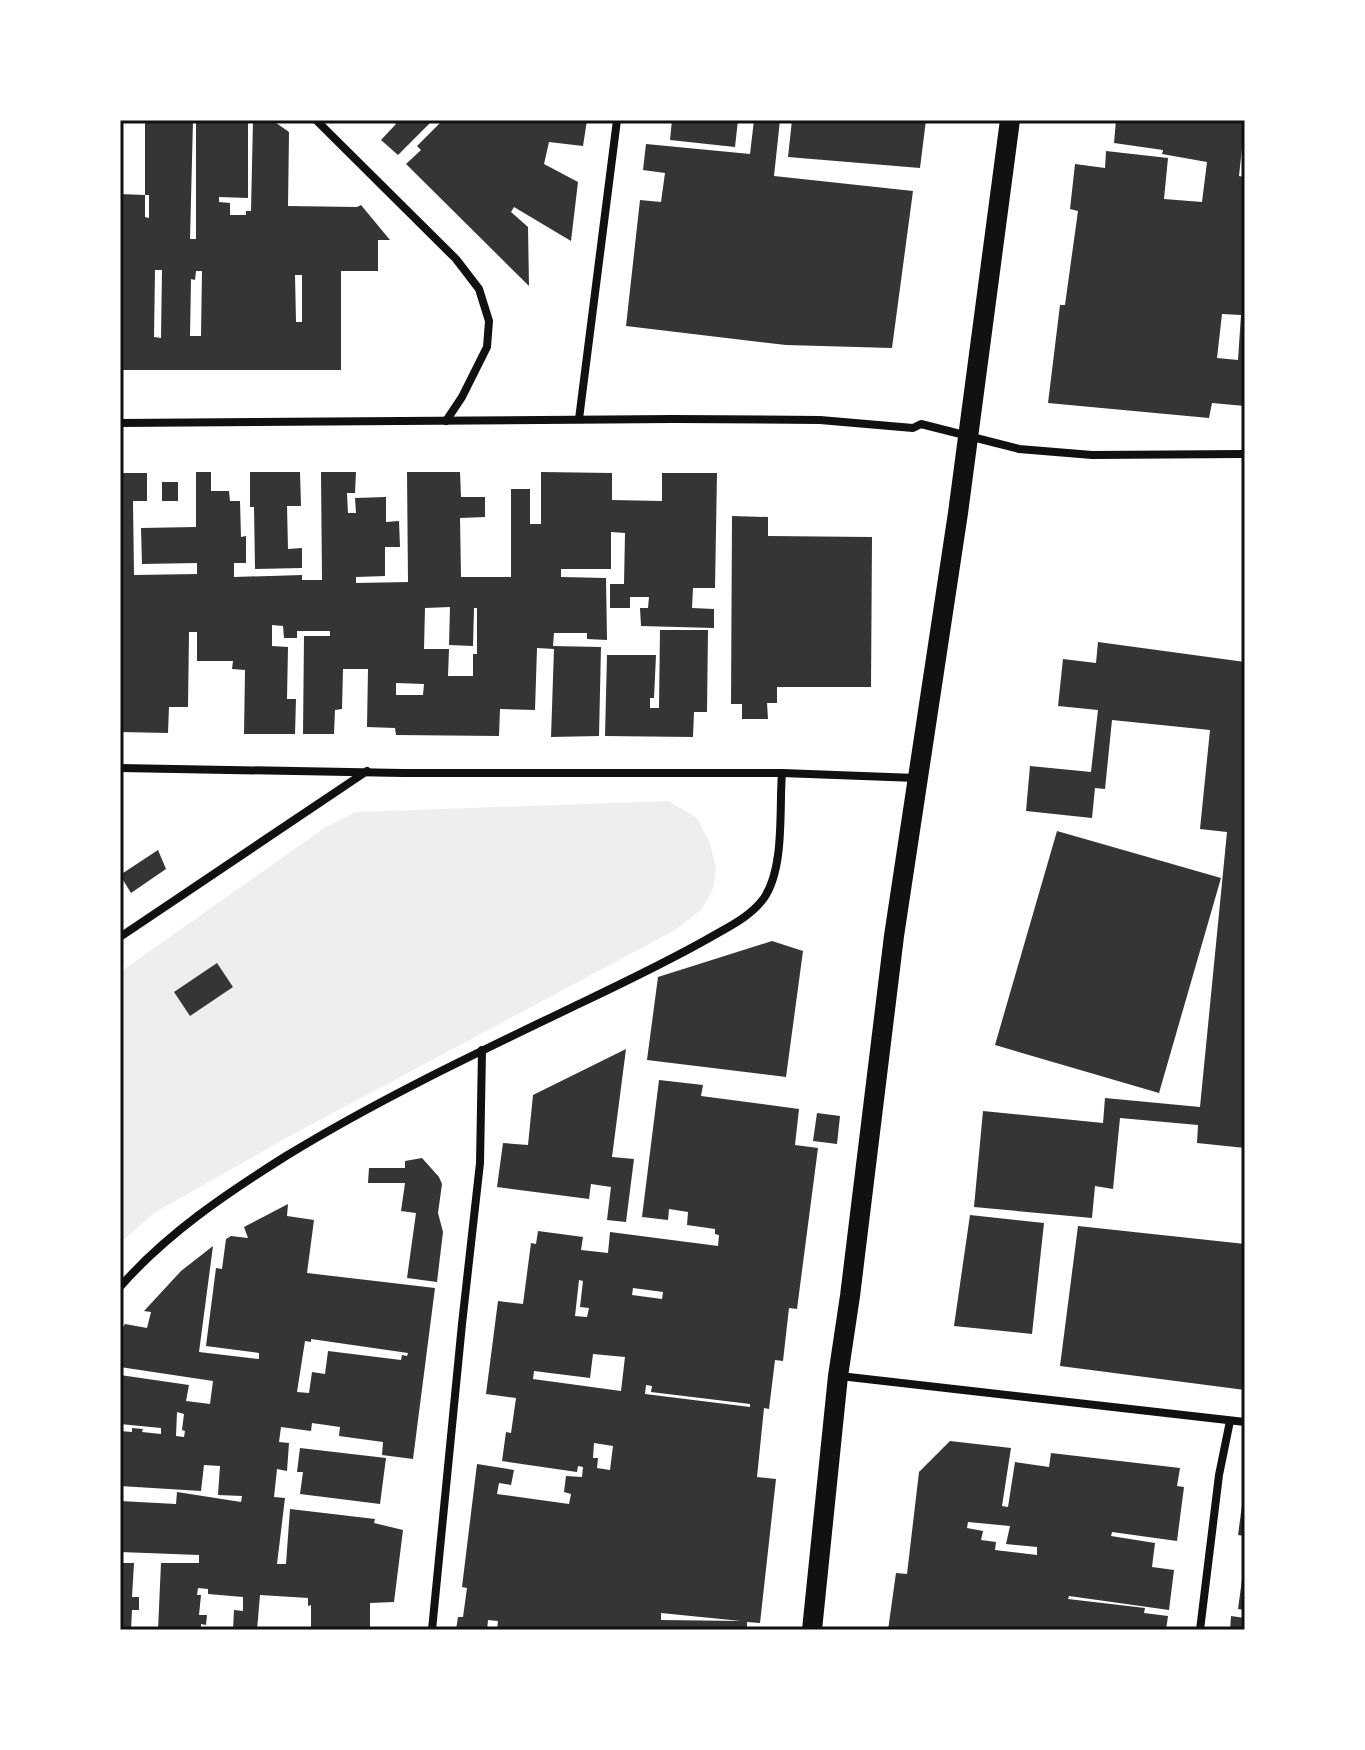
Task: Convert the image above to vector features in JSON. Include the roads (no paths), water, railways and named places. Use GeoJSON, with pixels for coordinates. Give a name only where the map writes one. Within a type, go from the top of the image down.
{"type":"FeatureCollection","features":[{"type":"Feature","properties":{"kind":"main road"},"geometry":{"type":"LineString","coordinates":[[812,1630],[838,1376],[916,778],[968,436],[1010,120]]}},
{"type":"Feature","properties":{"kind":"street"},"geometry":{"type":"LineString","coordinates":[[316,120],[456,259],[479,289],[489,321],[487,347],[446,421]]}},
{"type":"Feature","properties":{"kind":"street"},"geometry":{"type":"LineString","coordinates":[[579,419],[617,120]]}},
{"type":"Feature","properties":{"kind":"street"},"geometry":{"type":"LineString","coordinates":[[120,423],[820,420],[913,428],[921,424],[1019,449],[1092,455],[1245,454]]}},
{"type":"Feature","properties":{"kind":"street"},"geometry":{"type":"LineString","coordinates":[[120,768],[403,773],[782,773],[916,778]]}},
{"type":"Feature","properties":{"kind":"street"},"geometry":{"type":"LineString","coordinates":[[120,937],[368,771]]}},
{"type":"Feature","properties":{"kind":"street"},"geometry":{"type":"LineString","coordinates":[[120,1287],[160,1248],[235,1188],[333,1127],[482,1050],[658,967],[754,909],[765,896],[773,877],[780,829],[778,814],[782,773]]}},
{"type":"Feature","properties":{"kind":"street"},"geometry":{"type":"LineString","coordinates":[[432,1630],[480,1163],[482,1050]]}},
{"type":"Feature","properties":{"kind":"street"},"geometry":{"type":"LineString","coordinates":[[838,1376],[1245,1422]]}},
{"type":"Feature","properties":{"kind":"street"},"geometry":{"type":"LineString","coordinates":[[1200,1630],[1219,1475],[1230,1421]]}}]}
